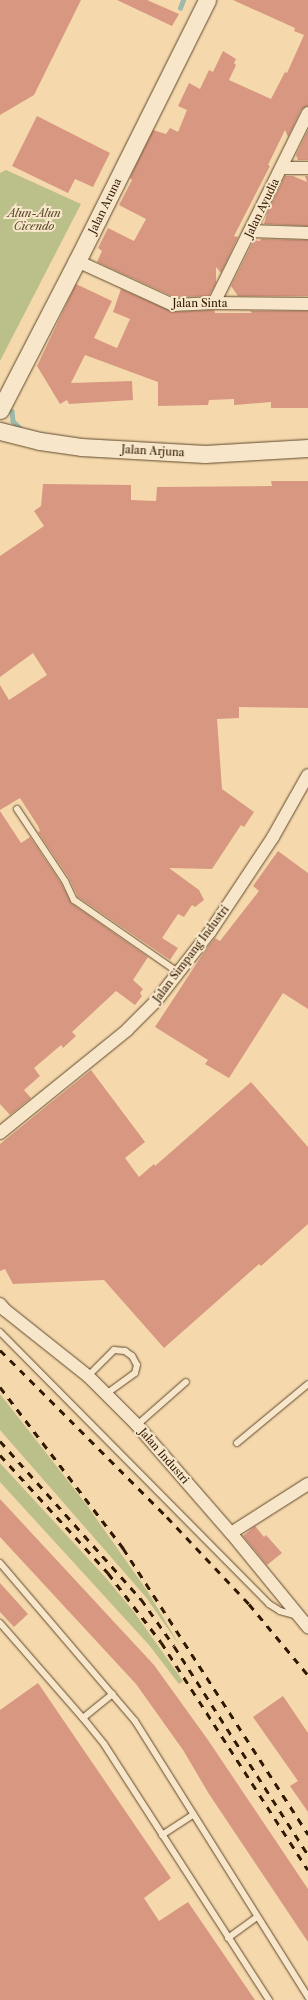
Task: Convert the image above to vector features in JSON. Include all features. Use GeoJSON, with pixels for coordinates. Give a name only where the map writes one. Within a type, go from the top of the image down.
{"type":"FeatureCollection","features":[{"type":"Feature","properties":{"kind":"street","name":"Jalan Aruna"},"geometry":{"type":"LineString","coordinates":[[0,410],[78,261],[207,0]]}},
{"type":"Feature","properties":{"kind":"street","name":"Jalan Ayudia"},"geometry":{"type":"LineString","coordinates":[[214,303],[308,113]]}},
{"type":"Feature","properties":{"kind":"street"},"geometry":{"type":"LineString","coordinates":[[281,168],[308,168]]}},
{"type":"Feature","properties":{"kind":"street"},"geometry":{"type":"LineString","coordinates":[[250,231],[308,233]]}},
{"type":"Feature","properties":{"kind":"street","name":"Jalan Sinta"},"geometry":{"type":"LineString","coordinates":[[78,261],[173,305],[214,303],[308,304]]}},
{"type":"Feature","properties":{"kind":"street","name":"Jalan Arjuna"},"geometry":{"type":"LineString","coordinates":[[0,432],[40,441],[105,448],[205,454],[308,448]]}},
{"type":"Feature","properties":{"kind":"street","name":"Jalan Simpang Industri"},"geometry":{"type":"LineString","coordinates":[[0,1133],[127,1030],[156,1001],[210,932],[273,836],[308,775]]}},
{"type":"Feature","properties":{"kind":"street","name":"Jalan Industri"},"geometry":{"type":"LineString","coordinates":[[0,1304],[5,1310],[88,1376],[137,1425],[230,1533],[308,1627]]}},
{"type":"Feature","properties":{"kind":"street"},"geometry":{"type":"LineString","coordinates":[[230,1533],[308,1484]]}},
{"type":"Feature","properties":{"kind":"lane"},"geometry":{"type":"LineString","coordinates":[[16,809],[65,881],[74,900],[179,973]]}},
{"type":"Feature","properties":{"kind":"lane"},"geometry":{"type":"LineString","coordinates":[[0,1332],[269,1604],[280,1611],[300,1617]]}},
{"type":"Feature","properties":{"kind":"lane"},"geometry":{"type":"LineString","coordinates":[[88,1376],[114,1350],[125,1351],[132,1356],[137,1365],[135,1373],[106,1394]]}},
{"type":"Feature","properties":{"kind":"lane"},"geometry":{"type":"LineString","coordinates":[[137,1425],[186,1382]]}},
{"type":"Feature","properties":{"kind":"lane"},"geometry":{"type":"LineString","coordinates":[[237,1443],[308,1384]]}},
{"type":"Feature","properties":{"kind":"lane"},"geometry":{"type":"LineString","coordinates":[[0,1563],[135,1721],[308,1997]]}},
{"type":"Feature","properties":{"kind":"lane"},"geometry":{"type":"LineString","coordinates":[[0,1623],[104,1744],[269,2000]]}},
{"type":"Feature","properties":{"kind":"lane"},"geometry":{"type":"LineString","coordinates":[[83,1718],[113,1694]]}},
{"type":"Feature","properties":{"kind":"lane"},"geometry":{"type":"LineString","coordinates":[[162,1835],[193,1815]]}},
{"type":"Feature","properties":{"kind":"lane"},"geometry":{"type":"LineString","coordinates":[[228,1938],[257,1917]]}},
{"type":"Feature","properties":{"kind":"green space","name":"Alun-Alun Cicendo"},"geometry":{"type":"Polygon","coordinates":[[[6,170],[81,204],[0,361],[0,173],[6,170]]]}},
{"type":"Feature","properties":{"kind":"green space"},"geometry":{"type":"Polygon","coordinates":[[[0,1394],[86,1504],[148,1592],[180,1646],[145,1596],[0,1430],[0,1394]]]}},
{"type":"Feature","properties":{"kind":"green space"},"geometry":{"type":"Polygon","coordinates":[[[0,1463],[106,1578],[134,1612],[183,1681],[179,1684],[149,1645],[0,1482],[0,1463]]]}},
{"type":"Feature","properties":{"kind":"building"},"geometry":{"type":"Polygon","coordinates":[[[0,0],[81,0],[34,95],[0,115],[0,0]]]}},
{"type":"Feature","properties":{"kind":"building"},"geometry":{"type":"Polygon","coordinates":[[[117,0],[147,0],[179,14],[172,26],[117,0]]]}},
{"type":"Feature","properties":{"kind":"building"},"geometry":{"type":"Polygon","coordinates":[[[233,0],[308,0],[308,106],[301,110],[288,137],[285,130],[268,165],[270,166],[234,236],[238,237],[221,273],[216,267],[216,283],[209,296],[174,297],[97,262],[102,251],[98,248],[108,228],[134,241],[146,219],[119,205],[132,180],[130,178],[133,171],[153,130],[166,134],[170,128],[178,132],[187,110],[178,106],[189,83],[200,89],[209,70],[213,72],[223,51],[236,59],[234,63],[236,65],[229,80],[271,99],[285,72],[287,73],[304,35],[294,31],[295,28],[233,0]]]}},
{"type":"Feature","properties":{"kind":"building"},"geometry":{"type":"Polygon","coordinates":[[[37,116],[110,153],[93,187],[75,179],[68,193],[12,166],[37,116]]]}},
{"type":"Feature","properties":{"kind":"building"},"geometry":{"type":"Polygon","coordinates":[[[308,130],[308,160],[298,160],[296,155],[308,130]]]}},
{"type":"Feature","properties":{"kind":"building"},"geometry":{"type":"Polygon","coordinates":[[[285,176],[293,176],[307,182],[305,176],[308,176],[308,226],[264,224],[267,213],[285,176]]]}},
{"type":"Feature","properties":{"kind":"building"},"geometry":{"type":"Polygon","coordinates":[[[261,239],[308,240],[308,296],[238,296],[231,286],[254,240],[260,241],[261,239]]]}},
{"type":"Feature","properties":{"kind":"building"},"geometry":{"type":"Polygon","coordinates":[[[76,284],[112,301],[94,338],[117,348],[130,319],[113,312],[121,289],[173,312],[214,310],[215,313],[252,313],[250,311],[308,311],[308,408],[271,408],[271,402],[234,405],[234,399],[209,400],[208,405],[158,406],[158,382],[85,355],[71,383],[132,381],[133,400],[69,404],[67,400],[60,404],[37,366],[76,284]]]}},
{"type":"Feature","properties":{"kind":"building"},"geometry":{"type":"Polygon","coordinates":[[[271,481],[308,481],[308,708],[239,707],[239,718],[217,719],[222,789],[254,812],[244,827],[241,825],[212,869],[169,868],[199,890],[204,900],[195,907],[192,905],[184,917],[178,914],[162,938],[178,948],[170,960],[78,897],[69,878],[38,832],[40,831],[38,826],[20,798],[0,810],[0,685],[9,700],[47,675],[33,653],[0,677],[0,556],[44,526],[34,511],[41,506],[43,484],[131,485],[131,500],[156,501],[157,487],[272,486],[271,481]]]}},
{"type":"Feature","properties":{"kind":"building"},"geometry":{"type":"Polygon","coordinates":[[[0,811],[21,843],[30,837],[61,883],[71,903],[148,957],[133,980],[143,989],[140,993],[142,996],[135,1005],[116,991],[72,1032],[76,1036],[63,1048],[61,1045],[34,1068],[40,1076],[24,1090],[31,1098],[10,1115],[0,1104],[0,811]]]}},
{"type":"Feature","properties":{"kind":"building"},"geometry":{"type":"Polygon","coordinates":[[[278,851],[308,873],[308,1009],[283,993],[229,1078],[205,1064],[208,1060],[155,1027],[204,952],[215,938],[220,941],[259,891],[253,886],[278,851]]]}},
{"type":"Feature","properties":{"kind":"building"},"geometry":{"type":"Polygon","coordinates":[[[91,1070],[145,1142],[125,1158],[139,1177],[154,1164],[155,1166],[251,1082],[308,1147],[308,1224],[261,1266],[259,1264],[164,1348],[104,1280],[13,1284],[5,1269],[0,1271],[0,1144],[91,1070]]]}},
{"type":"Feature","properties":{"kind":"building"},"geometry":{"type":"Polygon","coordinates":[[[0,1499],[154,1665],[208,1740],[308,1889],[308,1942],[209,1794],[183,1750],[136,1684],[0,1537],[0,1499]]]}},
{"type":"Feature","properties":{"kind":"building"},"geometry":{"type":"Polygon","coordinates":[[[255,1526],[264,1537],[266,1535],[282,1553],[267,1565],[243,1536],[255,1526]]]}},
{"type":"Feature","properties":{"kind":"building"},"geometry":{"type":"Polygon","coordinates":[[[0,1583],[28,1614],[14,1627],[0,1612],[0,1583]]]}},
{"type":"Feature","properties":{"kind":"building"},"geometry":{"type":"Polygon","coordinates":[[[38,1683],[171,1878],[144,1898],[159,1921],[188,1902],[255,2000],[0,2000],[0,1710],[38,1683]]]}},
{"type":"Feature","properties":{"kind":"building"},"geometry":{"type":"Polygon","coordinates":[[[283,1696],[308,1733],[308,1812],[290,1786],[298,1781],[253,1717],[283,1696]]]}},
{"type":"Feature","properties":{"kind":"waterway"},"geometry":{"type":"LineString","coordinates":[[180,8],[183,0]]}},
{"type":"Feature","properties":{"kind":"waterway"},"geometry":{"type":"LineString","coordinates":[[12,411],[13,421],[21,429]]}},
{"type":"Feature","properties":{"kind":"railway"},"geometry":{"type":"LineString","coordinates":[[0,1350],[167,1517],[249,1604],[308,1675]]}},
{"type":"Feature","properties":{"kind":"railway"},"geometry":{"type":"LineString","coordinates":[[0,1387],[123,1548],[308,1834]]}},
{"type":"Feature","properties":{"kind":"railway"},"geometry":{"type":"LineString","coordinates":[[0,1441],[141,1599],[174,1646],[308,1855]]}},
{"type":"Feature","properties":{"kind":"railway"},"geometry":{"type":"LineString","coordinates":[[0,1455],[108,1573],[161,1642],[308,1870]]}}]}
